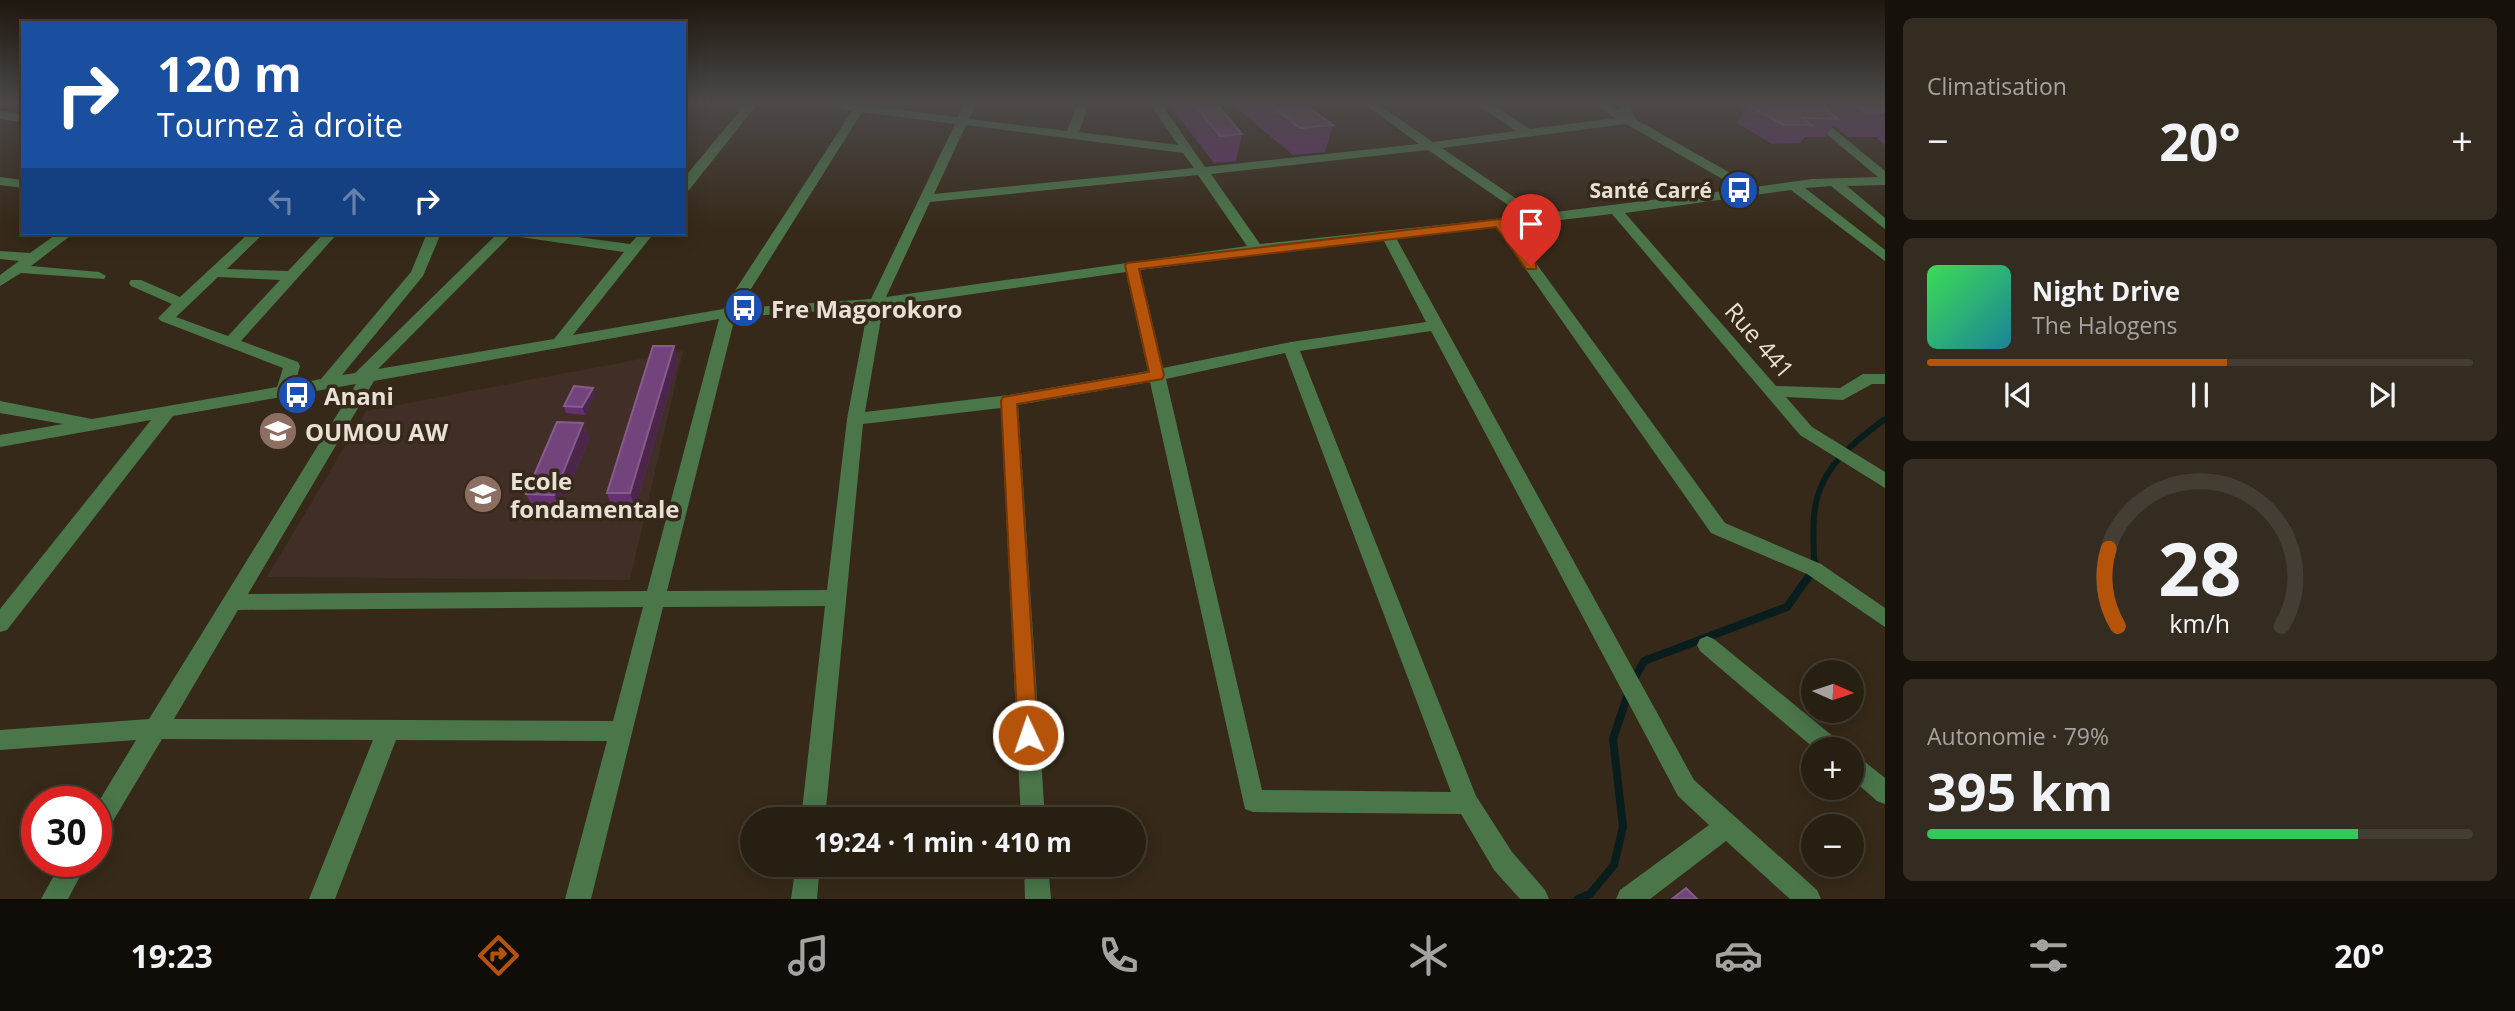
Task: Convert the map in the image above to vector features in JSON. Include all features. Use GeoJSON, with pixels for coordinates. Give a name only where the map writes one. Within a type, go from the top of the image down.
{"type":"FeatureCollection","features":[{"type":"Feature","properties":{"kind":"street"},"geometry":{"type":"LineString","coordinates":[[686,185],[720,144]]}},
{"type":"Feature","properties":{"kind":"street"},"geometry":{"type":"LineString","coordinates":[[578,899],[727,313],[836,144]]}},
{"type":"Feature","properties":{"kind":"street"},"geometry":{"type":"LineString","coordinates":[[814,807],[855,419],[876,303],[951,144]]}},
{"type":"Feature","properties":{"kind":"street"},"geometry":{"type":"LineString","coordinates":[[1141,144],[1188,150]]}},
{"type":"Feature","properties":{"kind":"street"},"geometry":{"type":"LineString","coordinates":[[1184,144],[1256,249]]}},
{"type":"Feature","properties":{"kind":"street"},"geometry":{"type":"LineString","coordinates":[[1327,144],[1344,157]]}},
{"type":"Feature","properties":{"kind":"street"},"geometry":{"type":"LineString","coordinates":[[924,199],[1204,172],[1441,144]]}},
{"type":"Feature","properties":{"kind":"street"},"geometry":{"type":"LineString","coordinates":[[1671,144],[1753,191]]}},
{"type":"Feature","properties":{"kind":"street"},"geometry":{"type":"LineString","coordinates":[[1843,144],[1885,179]]}},
{"type":"Feature","properties":{"kind":"street"},"geometry":{"type":"LineString","coordinates":[[1432,145],[1537,219]]}},
{"type":"Feature","properties":{"kind":"street"},"geometry":{"type":"LineString","coordinates":[[0,441],[727,313],[876,303],[1256,249],[1615,210],[1794,186],[1885,179]]}},
{"type":"Feature","properties":{"kind":"street"},"geometry":{"type":"LineString","coordinates":[[0,181],[21,184]]}},
{"type":"Feature","properties":{"kind":"street"},"geometry":{"type":"LineString","coordinates":[[1834,182],[1884,224],[1874,229],[1885,243]]}},
{"type":"Feature","properties":{"kind":"street"},"geometry":{"type":"LineString","coordinates":[[1794,186],[1885,257]]}},
{"type":"Feature","properties":{"kind":"street","name":"Rue 441"},"geometry":{"type":"LineString","coordinates":[[1615,210],[1807,431],[1885,481]]}},
{"type":"Feature","properties":{"kind":"street"},"geometry":{"type":"LineString","coordinates":[[1500,223],[1718,528],[1814,569],[1885,619]]}},
{"type":"Feature","properties":{"kind":"street"},"geometry":{"type":"LineString","coordinates":[[0,282],[64,235]]}},
{"type":"Feature","properties":{"kind":"street"},"geometry":{"type":"LineString","coordinates":[[255,235],[166,318],[292,366],[284,392]]}},
{"type":"Feature","properties":{"kind":"street"},"geometry":{"type":"LineString","coordinates":[[231,343],[329,235]]}},
{"type":"Feature","properties":{"kind":"street"},"geometry":{"type":"LineString","coordinates":[[326,384],[418,273],[433,235]]}},
{"type":"Feature","properties":{"kind":"street"},"geometry":{"type":"LineString","coordinates":[[112,802],[235,602],[364,378],[504,235]]}},
{"type":"Feature","properties":{"kind":"street"},"geometry":{"type":"LineString","coordinates":[[534,235],[633,249]]}},
{"type":"Feature","properties":{"kind":"street"},"geometry":{"type":"LineString","coordinates":[[558,344],[645,235]]}},
{"type":"Feature","properties":{"kind":"street"},"geometry":{"type":"LineString","coordinates":[[1388,236],[1686,788],[1808,899]]}},
{"type":"Feature","properties":{"kind":"street"},"geometry":{"type":"LineString","coordinates":[[0,255],[33,258]]}},
{"type":"Feature","properties":{"kind":"street"},"geometry":{"type":"LineString","coordinates":[[1132,265],[1252,800],[1467,803]]}},
{"type":"Feature","properties":{"kind":"street"},"geometry":{"type":"LineString","coordinates":[[19,269],[99,276]]}},
{"type":"Feature","properties":{"kind":"street"},"geometry":{"type":"LineString","coordinates":[[214,273],[292,276]]}},
{"type":"Feature","properties":{"kind":"street"},"geometry":{"type":"LineString","coordinates":[[136,283],[182,303]]}},
{"type":"Feature","properties":{"kind":"street"},"geometry":{"type":"LineString","coordinates":[[855,419],[1009,401],[1157,375],[1291,347],[1436,324]]}},
{"type":"Feature","properties":{"kind":"street"},"geometry":{"type":"LineString","coordinates":[[1291,347],[1467,803],[1503,861],[1536,899]]}},
{"type":"Feature","properties":{"kind":"street"},"geometry":{"type":"LineString","coordinates":[[1772,391],[1843,394],[1869,378],[1885,379]]}},
{"type":"Feature","properties":{"kind":"street"},"geometry":{"type":"LineString","coordinates":[[1009,401],[1032,807]]}},
{"type":"Feature","properties":{"kind":"street"},"geometry":{"type":"LineString","coordinates":[[0,407],[99,424]]}},
{"type":"Feature","properties":{"kind":"street"},"geometry":{"type":"LineString","coordinates":[[0,624],[167,412]]}},
{"type":"Feature","properties":{"kind":"street"},"geometry":{"type":"LineString","coordinates":[[235,602],[836,598]]}},
{"type":"Feature","properties":{"kind":"street"},"geometry":{"type":"LineString","coordinates":[[1707,645],[1818,737]]}},
{"type":"Feature","properties":{"kind":"street"},"geometry":{"type":"LineString","coordinates":[[0,740],[156,729],[621,731]]}},
{"type":"Feature","properties":{"kind":"street"},"geometry":{"type":"LineString","coordinates":[[322,899],[388,731]]}},
{"type":"Feature","properties":{"kind":"street"},"geometry":{"type":"LineString","coordinates":[[1864,775],[1885,793]]}},
{"type":"Feature","properties":{"kind":"street"},"geometry":{"type":"LineString","coordinates":[[1629,899],[1728,825]]}},
{"type":"Feature","properties":{"kind":"street"},"geometry":{"type":"LineString","coordinates":[[54,899],[67,877]]}},
{"type":"Feature","properties":{"kind":"street"},"geometry":{"type":"LineString","coordinates":[[804,899],[807,877]]}},
{"type":"Feature","properties":{"kind":"street"},"geometry":{"type":"LineString","coordinates":[[1037,877],[1038,899]]}},
{"type":"Feature","properties":{"kind":"shaded area","name":"Ecole fondamentale"},"geometry":{"type":"Polygon","coordinates":[[[683,351],[630,580],[267,577],[366,411],[683,351]]]}},
{"type":"Feature","properties":{"kind":"building"},"geometry":{"type":"Polygon","coordinates":[[[653,346],[674,346],[630,493],[607,493],[653,346]]]}},
{"type":"Feature","properties":{"kind":"building"},"geometry":{"type":"Polygon","coordinates":[[[574,386],[593,388],[582,407],[564,406],[574,386]]]}},
{"type":"Feature","properties":{"kind":"building"},"geometry":{"type":"Polygon","coordinates":[[[557,422],[583,423],[554,495],[526,494],[557,422]]]}},
{"type":"Feature","properties":{"kind":"building"},"geometry":{"type":"Polygon","coordinates":[[[1686,888],[1697,899],[1672,899],[1686,888]]]}},
{"type":"Feature","properties":{"kind":"waterway"},"geometry":{"type":"LineString","coordinates":[[1814,564],[1814,515],[1818,493],[1824,480],[1851,446],[1885,419]]}},
{"type":"Feature","properties":{"kind":"waterway"},"geometry":{"type":"LineString","coordinates":[[1633,681],[1644,661],[1787,607],[1814,569],[1814,564]]}},
{"type":"Feature","properties":{"kind":"waterway"},"geometry":{"type":"LineString","coordinates":[[1578,899],[1590,894],[1614,865],[1623,827],[1613,739],[1629,691]]}},
{"type":"Feature","properties":{"kind":"place","name":"Santé Carré"},"geometry":{"type":"Point","coordinates":[1739,190]}},
{"type":"Feature","properties":{"kind":"place","name":"Fre Magorokoro"},"geometry":{"type":"Point","coordinates":[744,308]}},
{"type":"Feature","properties":{"kind":"place","name":"Anani"},"geometry":{"type":"Point","coordinates":[297,395]}},
{"type":"Feature","properties":{"kind":"place","name":"OUMOU AW"},"geometry":{"type":"Point","coordinates":[278,431]}},
{"type":"Feature","properties":{"kind":"place","name":"Ecole fondamentale"},"geometry":{"type":"Point","coordinates":[483,494]}},
{"type":"Feature","properties":{"kind":"route"},"geometry":{"type":"LineString","coordinates":[[1028,735],[1009,401],[1157,375],[1132,265],[1500,223],[1531,266]]}}]}
